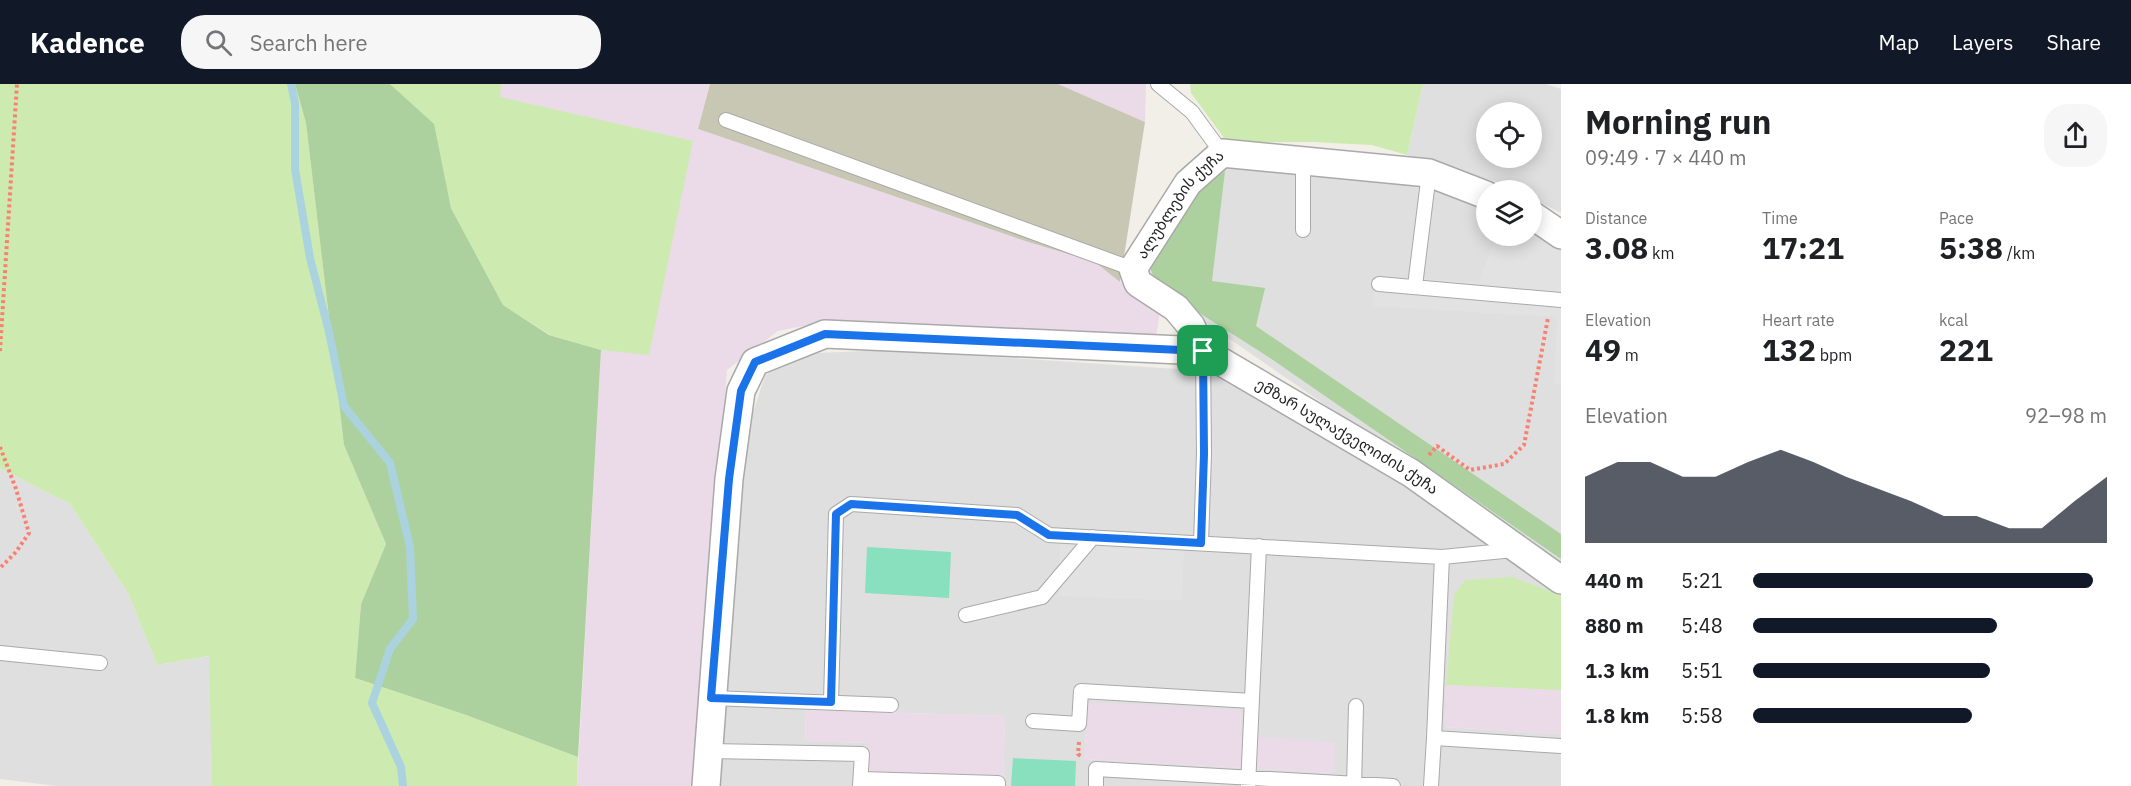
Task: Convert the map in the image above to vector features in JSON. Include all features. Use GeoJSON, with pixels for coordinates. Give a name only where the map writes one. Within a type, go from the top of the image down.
{"type":"FeatureCollection","features":[{"type":"Feature","properties":{"kind":"street","name":"ალუბლების ქუჩა"},"geometry":{"type":"LineString","coordinates":[[1203,351],[1191,327],[1176,308],[1138,283],[1133,269],[1188,183],[1222,153],[1428,173],[1476,191]]}},
{"type":"Feature","properties":{"kind":"street"},"geometry":{"type":"LineString","coordinates":[[1542,222],[1561,235]]}},
{"type":"Feature","properties":{"kind":"street","name":"ემზარ სულაქველიძის ქუჩა"},"geometry":{"type":"LineString","coordinates":[[706,786],[729,479],[741,391],[755,362],[825,334],[1203,351],[1411,473],[1561,580]]}},
{"type":"Feature","properties":{"kind":"lane"},"geometry":{"type":"LineString","coordinates":[[1162,86],[1192,111],[1222,153]]}},
{"type":"Feature","properties":{"kind":"lane"},"geometry":{"type":"LineString","coordinates":[[726,120],[1133,269]]}},
{"type":"Feature","properties":{"kind":"lane"},"geometry":{"type":"LineString","coordinates":[[1303,160],[1303,230]]}},
{"type":"Feature","properties":{"kind":"lane"},"geometry":{"type":"LineString","coordinates":[[1415,286],[1428,173]]}},
{"type":"Feature","properties":{"kind":"lane"},"geometry":{"type":"LineString","coordinates":[[1379,284],[1556,300]]}},
{"type":"Feature","properties":{"kind":"lane"},"geometry":{"type":"LineString","coordinates":[[1201,543],[1204,454],[1203,351]]}},
{"type":"Feature","properties":{"kind":"lane"},"geometry":{"type":"LineString","coordinates":[[831,702],[836,514],[851,504],[1017,515],[1049,535],[1442,557],[1517,550]]}},
{"type":"Feature","properties":{"kind":"lane"},"geometry":{"type":"LineString","coordinates":[[966,615],[1042,597],[1093,537]]}},
{"type":"Feature","properties":{"kind":"lane"},"geometry":{"type":"LineString","coordinates":[[1248,782],[1259,546]]}},
{"type":"Feature","properties":{"kind":"lane"},"geometry":{"type":"LineString","coordinates":[[1431,786],[1442,557]]}},
{"type":"Feature","properties":{"kind":"lane"},"geometry":{"type":"LineString","coordinates":[[0,653],[100,663]]}},
{"type":"Feature","properties":{"kind":"lane"},"geometry":{"type":"LineString","coordinates":[[1033,721],[1079,724],[1081,691],[1252,701]]}},
{"type":"Feature","properties":{"kind":"lane"},"geometry":{"type":"LineString","coordinates":[[711,698],[891,705]]}},
{"type":"Feature","properties":{"kind":"lane"},"geometry":{"type":"LineString","coordinates":[[1354,785],[1356,706]]}},
{"type":"Feature","properties":{"kind":"lane"},"geometry":{"type":"LineString","coordinates":[[1434,738],[1561,746]]}},
{"type":"Feature","properties":{"kind":"lane"},"geometry":{"type":"LineString","coordinates":[[709,751],[862,754],[860,783],[998,783],[998,786]]}},
{"type":"Feature","properties":{"kind":"lane"},"geometry":{"type":"LineString","coordinates":[[1096,786],[1096,769],[1186,780],[1393,786]]}},
{"type":"Feature","properties":{"kind":"path"},"geometry":{"type":"LineString","coordinates":[[0,351],[17,84]]}},
{"type":"Feature","properties":{"kind":"path"},"geometry":{"type":"LineString","coordinates":[[1411,473],[1437,446],[1470,470],[1504,464],[1524,445],[1556,300]]}},
{"type":"Feature","properties":{"kind":"path"},"geometry":{"type":"LineString","coordinates":[[0,447],[29,533],[16,552],[0,568]]}},
{"type":"Feature","properties":{"kind":"path"},"geometry":{"type":"LineString","coordinates":[[1079,724],[1078,754],[1096,769]]}},
{"type":"Feature","properties":{"kind":"shaded area"},"geometry":{"type":"Polygon","coordinates":[[[501,84],[710,84],[698,129],[1028,242],[1095,262],[1160,312],[1156,338],[945,329],[833,320],[778,331],[727,370],[697,786],[577,786],[601,350],[649,354],[499,97],[501,84]]]}},
{"type":"Feature","properties":{"kind":"shaded area"},"geometry":{"type":"Polygon","coordinates":[[[710,84],[1058,84],[1145,122],[1120,282],[1095,262],[1028,242],[698,129],[710,84]]]}},
{"type":"Feature","properties":{"kind":"shaded area"},"geometry":{"type":"Polygon","coordinates":[[[1058,84],[1146,84],[1145,122],[1058,84]]]}},
{"type":"Feature","properties":{"kind":"shaded area"},"geometry":{"type":"Polygon","coordinates":[[[1423,84],[1546,84],[1561,89],[1561,213],[1542,203],[1542,180],[1490,180],[1407,155],[1423,84]]]}},
{"type":"Feature","properties":{"kind":"shaded area"},"geometry":{"type":"Polygon","coordinates":[[[1225,166],[1413,178],[1476,200],[1476,246],[1542,246],[1542,237],[1561,250],[1561,568],[1153,286],[1144,267],[1187,193],[1225,166]]]}},
{"type":"Feature","properties":{"kind":"shaded area"},"geometry":{"type":"Polygon","coordinates":[[[1542,240],[1561,253],[1561,384],[1554,384],[1557,317],[1373,306],[1375,276],[1478,282],[1493,246],[1542,246],[1542,240]]]}},
{"type":"Feature","properties":{"kind":"shaded area"},"geometry":{"type":"Polygon","coordinates":[[[890,350],[1207,371],[1253,382],[1561,590],[1561,690],[1447,685],[1445,727],[1561,734],[1561,786],[1003,786],[1005,716],[806,710],[805,741],[870,743],[869,786],[721,786],[723,670],[747,431],[765,376],[791,354],[890,350]],[[1241,711],[1084,759],[1334,773],[1240,736],[1241,711]]]}},
{"type":"Feature","properties":{"kind":"shaded area"},"geometry":{"type":"Polygon","coordinates":[[[0,468],[70,504],[128,593],[157,665],[210,656],[212,786],[57,786],[0,779],[0,468]]]}},
{"type":"Feature","properties":{"kind":"shaded area"},"geometry":{"type":"Polygon","coordinates":[[[1060,541],[1184,546],[1182,601],[1058,596],[1060,541]]]}},
{"type":"Feature","properties":{"kind":"shaded area"},"geometry":{"type":"Polygon","coordinates":[[[1446,685],[1561,690],[1561,734],[1445,727],[1446,685]]]}},
{"type":"Feature","properties":{"kind":"shaded area"},"geometry":{"type":"Polygon","coordinates":[[[1087,702],[1241,710],[1240,736],[1335,742],[1334,773],[1084,759],[1087,702]]]}},
{"type":"Feature","properties":{"kind":"shaded area"},"geometry":{"type":"Polygon","coordinates":[[[806,710],[1005,716],[1003,786],[869,786],[870,743],[805,741],[806,710]]]}},
{"type":"Feature","properties":{"kind":"green space"},"geometry":{"type":"Polygon","coordinates":[[[0,84],[295,84],[306,123],[344,445],[386,544],[361,604],[355,678],[466,715],[578,757],[577,786],[212,786],[209,656],[157,665],[128,593],[70,504],[0,468],[0,84]]]}},
{"type":"Feature","properties":{"kind":"green space"},"geometry":{"type":"Polygon","coordinates":[[[295,84],[390,84],[434,124],[451,208],[503,305],[549,335],[601,350],[578,757],[466,715],[355,678],[361,604],[386,544],[344,445],[306,123],[295,84]]]}},
{"type":"Feature","properties":{"kind":"green space"},"geometry":{"type":"Polygon","coordinates":[[[390,84],[501,84],[500,97],[693,141],[649,355],[601,350],[550,335],[503,305],[451,208],[433,124],[390,84]]]}},
{"type":"Feature","properties":{"kind":"green space"},"geometry":{"type":"Polygon","coordinates":[[[1190,84],[1423,84],[1407,155],[1372,145],[1227,142],[1191,93],[1190,84]]]}},
{"type":"Feature","properties":{"kind":"green space"},"geometry":{"type":"Polygon","coordinates":[[[1225,171],[1212,281],[1265,288],[1256,326],[1561,534],[1561,559],[1270,358],[1157,286],[1149,265],[1187,197],[1225,171]]]}},
{"type":"Feature","properties":{"kind":"green space"},"geometry":{"type":"Polygon","coordinates":[[[867,547],[951,552],[949,598],[865,593],[867,547]]]}},
{"type":"Feature","properties":{"kind":"green space"},"geometry":{"type":"Polygon","coordinates":[[[1512,577],[1561,595],[1561,690],[1446,685],[1454,595],[1465,580],[1512,577]]]}},
{"type":"Feature","properties":{"kind":"green space"},"geometry":{"type":"Polygon","coordinates":[[[1013,758],[1076,761],[1075,786],[1011,786],[1013,758]]]}},
{"type":"Feature","properties":{"kind":"waterway"},"geometry":{"type":"LineString","coordinates":[[291,84],[295,103],[295,169],[310,258],[329,332],[344,406],[390,463],[410,547],[413,619],[390,649],[372,703],[401,767],[403,786]]}},
{"type":"Feature","properties":{"kind":"route"},"geometry":{"type":"LineString","coordinates":[[825,334],[1203,351],[1204,454],[1201,543],[1049,535],[1017,515],[851,504],[836,514],[831,702],[711,698],[729,479],[741,391],[755,362],[825,334]]}}]}
